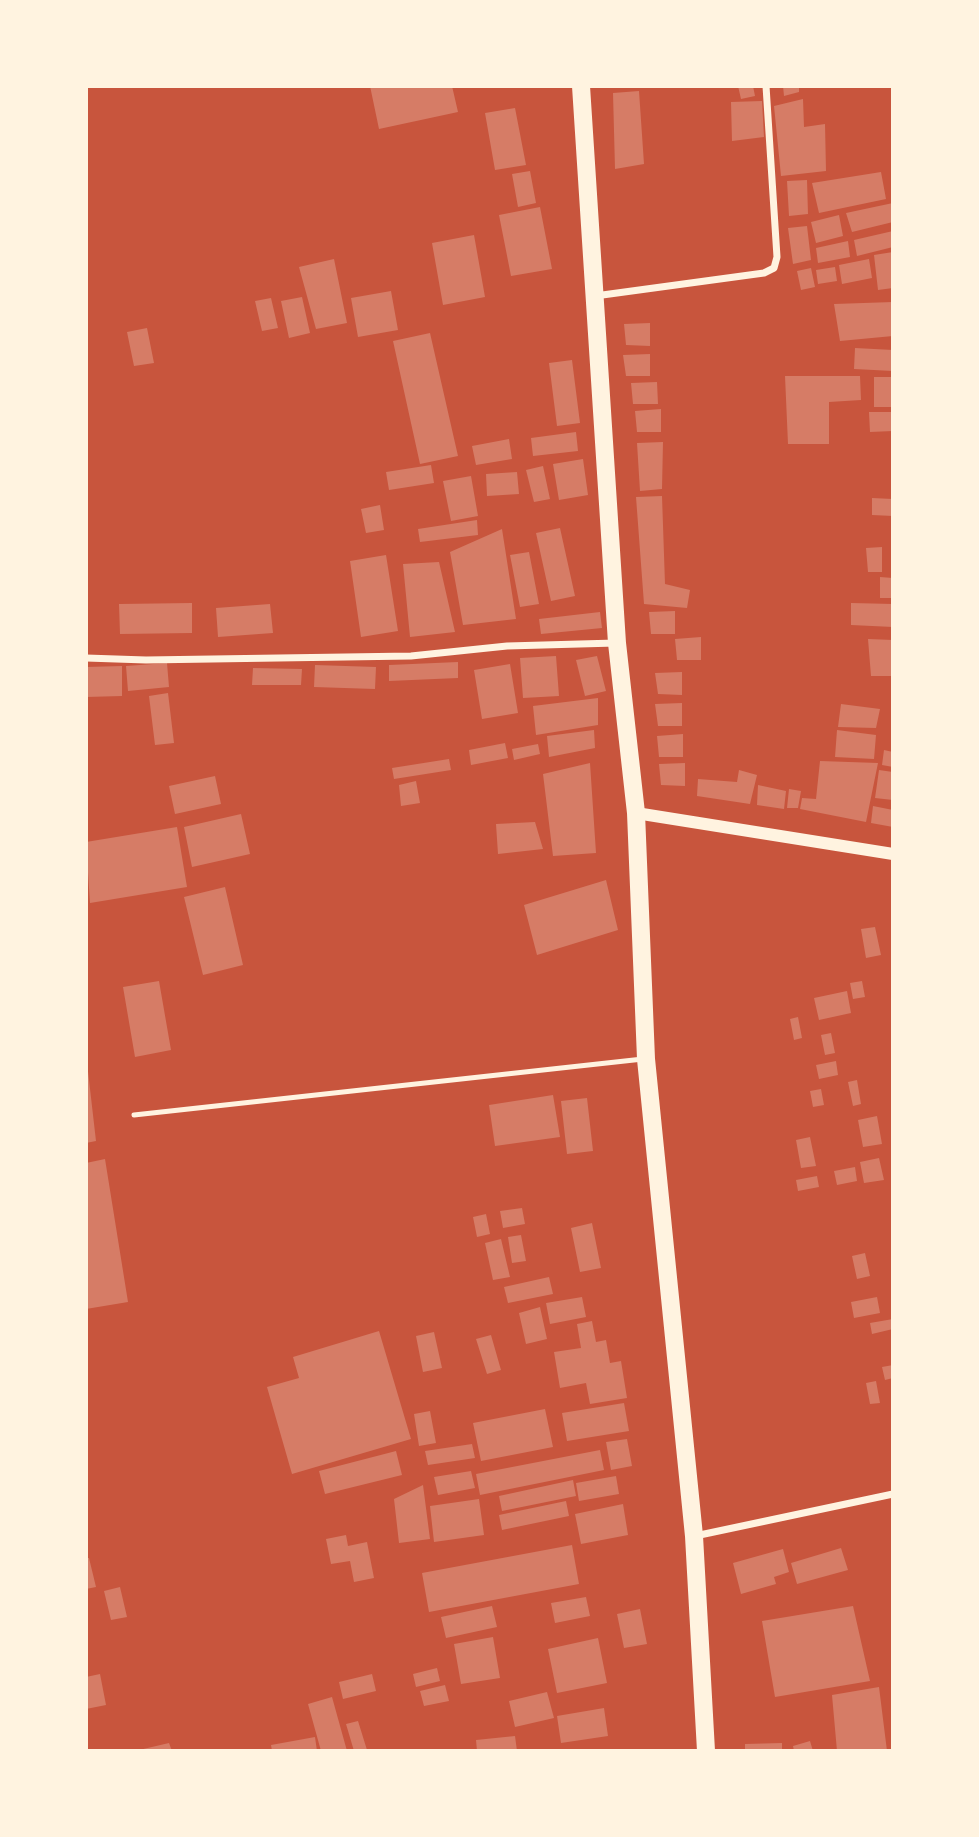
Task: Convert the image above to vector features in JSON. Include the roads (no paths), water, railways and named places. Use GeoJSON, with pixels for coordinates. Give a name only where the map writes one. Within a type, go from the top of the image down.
{"type":"FeatureCollection","features":[{"type":"Feature","properties":{"kind":"main road"},"geometry":{"type":"LineString","coordinates":[[581,86],[617,643],[636,813],[646,1059],[694,1536],[706,1751]]}},
{"type":"Feature","properties":{"kind":"street"},"geometry":{"type":"LineString","coordinates":[[595,296],[764,274],[774,268],[777,257],[766,86]]}},
{"type":"Feature","properties":{"kind":"street"},"geometry":{"type":"LineString","coordinates":[[86,658],[160,660],[411,656],[507,646],[617,643]]}},
{"type":"Feature","properties":{"kind":"street"},"geometry":{"type":"LineString","coordinates":[[636,813],[893,854]]}},
{"type":"Feature","properties":{"kind":"street"},"geometry":{"type":"LineString","coordinates":[[694,1536],[893,1494]]}},
{"type":"Feature","properties":{"kind":"lane"},"geometry":{"type":"LineString","coordinates":[[134,1115],[646,1059]]}}]}
